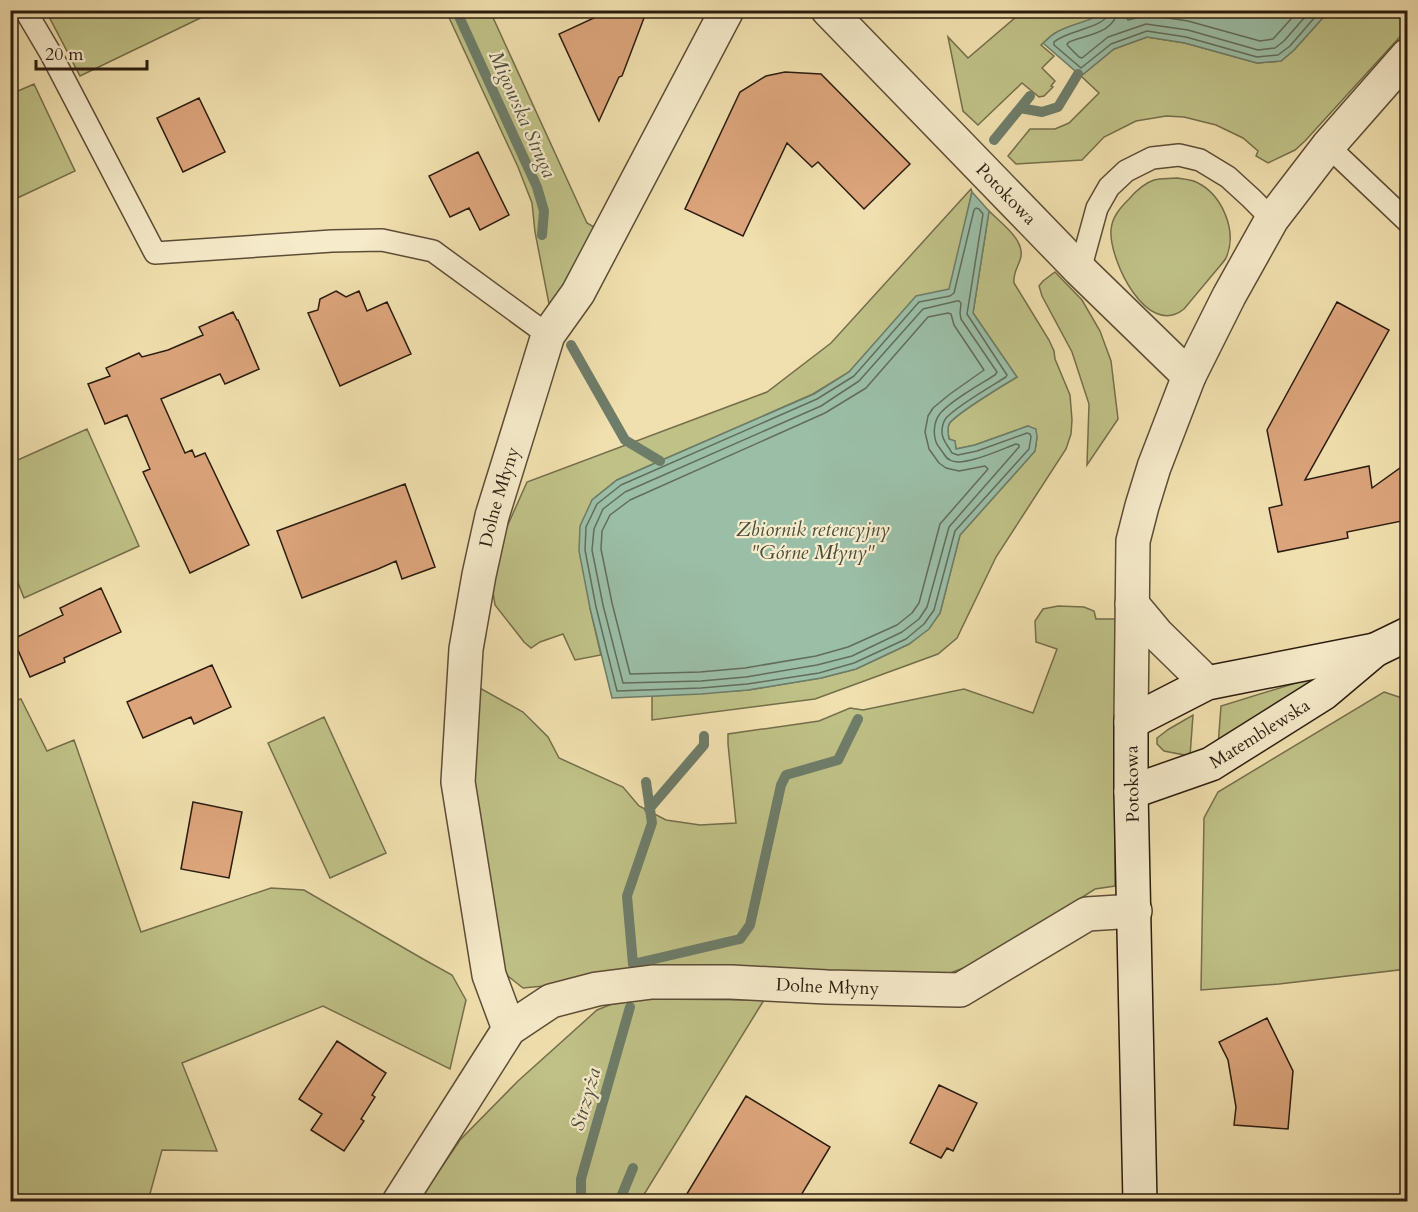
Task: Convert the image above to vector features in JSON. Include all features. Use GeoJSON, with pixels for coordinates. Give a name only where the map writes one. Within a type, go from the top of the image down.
{"type":"FeatureCollection","features":[{"type":"Feature","properties":{"kind":"street","name":"Dolne Młyny"},"geometry":{"type":"LineString","coordinates":[[509,1029],[489,975],[458,782],[466,649],[478,575],[492,516],[548,335],[578,293],[727,10]]}},
{"type":"Feature","properties":{"kind":"street","name":"Potokowa"},"geometry":{"type":"LineString","coordinates":[[828,10],[1080,270],[1190,376]]}},
{"type":"Feature","properties":{"kind":"street","name":"Potokowa"},"geometry":{"type":"LineString","coordinates":[[1140,1202],[1149,1112],[1135,911],[1131,792],[1133,541],[1154,466],[1190,376],[1229,296],[1272,219],[1328,146],[1407,55]]}},
{"type":"Feature","properties":{"kind":"street"},"geometry":{"type":"LineString","coordinates":[[1132,604],[1157,634],[1207,683]]}},
{"type":"Feature","properties":{"kind":"street","name":"Matemblewska"},"geometry":{"type":"LineString","coordinates":[[1131,792],[1210,764],[1324,693],[1375,650],[1407,634]]}},
{"type":"Feature","properties":{"kind":"street","name":"Matemblewska"},"geometry":{"type":"LineString","coordinates":[[1131,722],[1207,683],[1375,650]]}},
{"type":"Feature","properties":{"kind":"street","name":"Dolne Młyny"},"geometry":{"type":"LineString","coordinates":[[399,1202],[509,1029],[551,1001],[597,989],[652,982],[731,982],[960,990],[1087,914],[1135,911]]}},
{"type":"Feature","properties":{"kind":"lane"},"geometry":{"type":"LineString","coordinates":[[25,10],[51,54],[155,253],[332,241],[382,240],[433,251],[548,335]]}},
{"type":"Feature","properties":{"kind":"lane"},"geometry":{"type":"LineString","coordinates":[[1328,146],[1407,222]]}},
{"type":"Feature","properties":{"kind":"lane"},"geometry":{"type":"LineString","coordinates":[[1080,270],[1097,208],[1109,187],[1126,171],[1152,158],[1179,155],[1200,160],[1228,177],[1272,219]]}},
{"type":"Feature","properties":{"kind":"green space"},"geometry":{"type":"Polygon","coordinates":[[[46,11],[215,11],[80,76],[46,11]]]}},
{"type":"Feature","properties":{"kind":"green space"},"geometry":{"type":"Polygon","coordinates":[[[446,11],[490,11],[587,223],[599,230],[558,297],[549,304],[535,232],[532,203],[518,167],[446,11]]]}},
{"type":"Feature","properties":{"kind":"green space"},"geometry":{"type":"Polygon","coordinates":[[[1023,11],[1107,11],[1095,18],[1057,32],[1041,45],[1054,56],[1042,68],[1055,81],[1051,86],[1053,87],[1044,96],[1039,97],[1022,83],[978,125],[963,111],[948,37],[968,58],[1023,11]]]}},
{"type":"Feature","properties":{"kind":"green space"},"geometry":{"type":"Polygon","coordinates":[[[1329,11],[1407,11],[1407,29],[1305,141],[1295,150],[1268,163],[1256,156],[1258,151],[1243,138],[1216,125],[1184,117],[1166,116],[1136,121],[1104,137],[1082,160],[1016,164],[1008,156],[1030,129],[1055,129],[1069,123],[1099,93],[1081,76],[1114,49],[1147,37],[1185,43],[1257,63],[1281,61],[1329,11]]]}},
{"type":"Feature","properties":{"kind":"green space"},"geometry":{"type":"Polygon","coordinates":[[[34,84],[75,171],[11,201],[11,94],[34,84]]]}},
{"type":"Feature","properties":{"kind":"green space"},"geometry":{"type":"Polygon","coordinates":[[[1177,178],[1196,182],[1213,195],[1220,204],[1229,225],[1229,247],[1226,258],[1184,309],[1170,315],[1157,314],[1144,305],[1123,276],[1116,259],[1111,230],[1117,213],[1140,188],[1154,180],[1177,178]]]}},
{"type":"Feature","properties":{"kind":"green space"},"geometry":{"type":"Polygon","coordinates":[[[971,189],[950,290],[916,297],[849,372],[813,394],[617,480],[592,500],[590,608],[601,655],[575,660],[563,634],[540,642],[531,648],[524,642],[495,605],[489,567],[527,482],[767,392],[831,343],[971,189]]]}},
{"type":"Feature","properties":{"kind":"green space"},"geometry":{"type":"Polygon","coordinates":[[[989,211],[1012,233],[1020,246],[1020,260],[1014,283],[1054,351],[1070,395],[1071,434],[1066,449],[996,557],[957,638],[938,654],[815,699],[652,720],[652,696],[748,690],[821,678],[856,669],[909,644],[929,628],[940,613],[960,535],[1035,451],[1037,437],[1028,426],[975,445],[956,449],[955,441],[949,439],[948,426],[953,420],[1017,377],[973,313],[989,211]]]}},
{"type":"Feature","properties":{"kind":"green space"},"geometry":{"type":"Polygon","coordinates":[[[1055,272],[1082,300],[1100,331],[1111,361],[1118,419],[1087,465],[1089,404],[1072,352],[1039,286],[1055,272]]]}},
{"type":"Feature","properties":{"kind":"green space"},"geometry":{"type":"Polygon","coordinates":[[[87,429],[139,546],[24,598],[11,565],[11,463],[87,429]]]}},
{"type":"Feature","properties":{"kind":"green space"},"geometry":{"type":"Polygon","coordinates":[[[1058,606],[1084,607],[1094,611],[1096,619],[1116,619],[1115,886],[1095,889],[985,960],[942,976],[597,981],[523,988],[504,973],[470,764],[478,687],[523,712],[548,737],[559,758],[623,787],[639,806],[666,820],[700,825],[736,823],[728,734],[819,721],[850,708],[863,710],[964,689],[1033,713],[1057,649],[1036,642],[1035,621],[1043,609],[1058,606]]]}},
{"type":"Feature","properties":{"kind":"green space"},"geometry":{"type":"Polygon","coordinates":[[[1325,674],[1218,746],[1221,706],[1325,674]]]}},
{"type":"Feature","properties":{"kind":"green space"},"geometry":{"type":"Polygon","coordinates":[[[1384,692],[1407,697],[1407,969],[1279,984],[1201,990],[1204,818],[1218,792],[1384,692]]]}},
{"type":"Feature","properties":{"kind":"green space"},"geometry":{"type":"Polygon","coordinates":[[[21,699],[47,751],[74,740],[141,932],[271,888],[304,890],[452,975],[466,1000],[450,1069],[323,1006],[182,1063],[217,1151],[162,1150],[148,1201],[11,1201],[10,702],[21,699]]]}},
{"type":"Feature","properties":{"kind":"green space"},"geometry":{"type":"Polygon","coordinates":[[[1193,715],[1190,756],[1164,751],[1157,744],[1157,738],[1193,715]]]}},
{"type":"Feature","properties":{"kind":"green space"},"geometry":{"type":"Polygon","coordinates":[[[324,717],[386,853],[330,878],[268,743],[324,717]]]}},
{"type":"Feature","properties":{"kind":"green space"},"geometry":{"type":"Polygon","coordinates":[[[647,999],[764,1000],[640,1201],[418,1202],[460,1140],[518,1081],[597,1010],[612,1004],[647,999]]]}},
{"type":"Feature","properties":{"kind":"water"},"geometry":{"type":"Polygon","coordinates":[[[1107,10],[1329,11],[1281,61],[1257,63],[1185,43],[1147,37],[1114,49],[1081,76],[1043,43],[1060,30],[1094,18],[1107,10]]]}},
{"type":"Feature","properties":{"kind":"water","name":"Zbiornik retencyjny \"Górne Młyny\""},"geometry":{"type":"Polygon","coordinates":[[[972,192],[989,211],[973,313],[1017,377],[953,420],[948,426],[949,439],[955,441],[956,449],[975,445],[1028,426],[1036,429],[1037,437],[1035,451],[960,535],[940,613],[929,629],[909,644],[856,669],[821,678],[748,690],[612,698],[579,551],[580,526],[592,500],[617,480],[814,394],[849,372],[916,296],[949,289],[972,192]]]}},
{"type":"Feature","properties":{"kind":"building"},"geometry":{"type":"Polygon","coordinates":[[[611,10],[647,10],[622,76],[619,77],[599,121],[559,34],[611,10]]]}},
{"type":"Feature","properties":{"kind":"building"},"geometry":{"type":"Polygon","coordinates":[[[785,72],[821,74],[910,164],[864,209],[818,162],[812,167],[787,143],[743,236],[685,209],[740,92],[766,76],[785,72]]]}},
{"type":"Feature","properties":{"kind":"building"},"geometry":{"type":"Polygon","coordinates":[[[199,98],[225,152],[183,172],[157,118],[199,98]]]}},
{"type":"Feature","properties":{"kind":"building"},"geometry":{"type":"Polygon","coordinates":[[[478,152],[509,215],[480,230],[469,208],[450,217],[429,176],[478,152]]]}},
{"type":"Feature","properties":{"kind":"building"},"geometry":{"type":"Polygon","coordinates":[[[336,291],[346,297],[359,291],[367,311],[387,302],[411,354],[340,386],[308,313],[318,310],[320,299],[336,291]]]}},
{"type":"Feature","properties":{"kind":"building"},"geometry":{"type":"Polygon","coordinates":[[[1337,302],[1389,330],[1305,480],[1369,466],[1372,488],[1407,463],[1407,520],[1347,532],[1348,538],[1278,552],[1269,508],[1282,505],[1267,430],[1337,302]]]}},
{"type":"Feature","properties":{"kind":"building"},"geometry":{"type":"Polygon","coordinates":[[[233,312],[259,369],[225,384],[220,374],[161,399],[185,453],[192,450],[195,457],[205,453],[249,545],[190,573],[143,472],[150,469],[127,415],[105,424],[88,384],[110,376],[106,368],[139,353],[142,357],[168,350],[203,335],[199,327],[233,312]]]}},
{"type":"Feature","properties":{"kind":"building"},"geometry":{"type":"Polygon","coordinates":[[[405,484],[435,567],[402,579],[396,561],[302,598],[277,531],[405,484]]]}},
{"type":"Feature","properties":{"kind":"building"},"geometry":{"type":"Polygon","coordinates":[[[101,588],[121,632],[64,658],[65,662],[30,677],[13,639],[63,615],[60,608],[101,588]]]}},
{"type":"Feature","properties":{"kind":"building"},"geometry":{"type":"Polygon","coordinates":[[[212,665],[231,707],[194,724],[191,717],[143,738],[127,702],[212,665]]]}},
{"type":"Feature","properties":{"kind":"building"},"geometry":{"type":"Polygon","coordinates":[[[193,802],[242,812],[229,878],[181,869],[193,802]]]}},
{"type":"Feature","properties":{"kind":"building"},"geometry":{"type":"Polygon","coordinates":[[[1267,1018],[1293,1071],[1288,1129],[1234,1125],[1236,1107],[1228,1060],[1219,1042],[1267,1018]]]}},
{"type":"Feature","properties":{"kind":"building"},"geometry":{"type":"Polygon","coordinates":[[[337,1041],[386,1073],[361,1119],[364,1121],[344,1151],[311,1130],[322,1114],[299,1099],[337,1041]]]}},
{"type":"Feature","properties":{"kind":"building"},"geometry":{"type":"Polygon","coordinates":[[[939,1085],[977,1103],[953,1151],[947,1148],[941,1158],[910,1143],[939,1085]]]}},
{"type":"Feature","properties":{"kind":"building"},"geometry":{"type":"Polygon","coordinates":[[[746,1096],[830,1147],[797,1202],[682,1202],[746,1096]]]}},
{"type":"Feature","properties":{"kind":"waterway","name":"Migowska Struga"},"geometry":{"type":"LineString","coordinates":[[456,10],[537,187],[544,211],[542,235]]}},
{"type":"Feature","properties":{"kind":"waterway"},"geometry":{"type":"LineString","coordinates":[[1020,108],[1042,112],[1058,107],[1078,74]]}},
{"type":"Feature","properties":{"kind":"waterway","name":"Strzyża"},"geometry":{"type":"LineString","coordinates":[[994,140],[1030,96]]}},
{"type":"Feature","properties":{"kind":"waterway","name":"Migowska Struga"},"geometry":{"type":"LineString","coordinates":[[571,345],[625,440],[660,461]]}},
{"type":"Feature","properties":{"kind":"waterway"},"geometry":{"type":"LineString","coordinates":[[646,782],[652,823],[627,896],[633,964],[740,939],[750,925],[781,785],[786,775],[838,760],[858,719]]}},
{"type":"Feature","properties":{"kind":"waterway"},"geometry":{"type":"LineString","coordinates":[[649,809],[704,745],[704,736]]}},
{"type":"Feature","properties":{"kind":"waterway","name":"Strzyża"},"geometry":{"type":"LineString","coordinates":[[581,1202],[581,1179],[630,1007]]}},
{"type":"Feature","properties":{"kind":"waterway"},"geometry":{"type":"LineString","coordinates":[[619,1202],[633,1168]]}}]}
